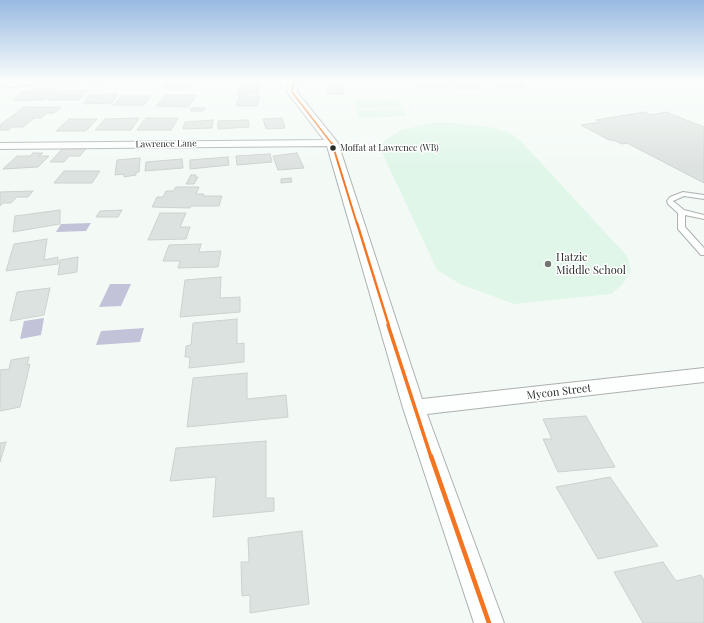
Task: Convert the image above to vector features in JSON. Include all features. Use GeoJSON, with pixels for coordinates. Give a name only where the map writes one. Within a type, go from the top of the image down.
{"type":"FeatureCollection","features":[{"type":"Feature","properties":{"kind":"street"},"geometry":{"type":"LineString","coordinates":[[305,109],[332,143],[414,408],[489,623]]}},
{"type":"Feature","properties":{"kind":"street","name":"Lawrence Lane"},"geometry":{"type":"LineString","coordinates":[[0,146],[332,143]]}},
{"type":"Feature","properties":{"kind":"street","name":"Mycon Street"},"geometry":{"type":"LineString","coordinates":[[414,408],[704,375]]}},
{"type":"Feature","properties":{"kind":"lane"},"geometry":{"type":"LineString","coordinates":[[704,197],[683,194],[672,198],[670,201],[671,204],[682,212],[704,217]]}},
{"type":"Feature","properties":{"kind":"lane"},"geometry":{"type":"LineString","coordinates":[[682,212],[681,227],[704,253]]}},
{"type":"Feature","properties":{"kind":"green space"},"geometry":{"type":"Polygon","coordinates":[[[403,109],[407,116],[359,118],[357,110],[403,109]]]}},
{"type":"Feature","properties":{"kind":"green space"},"geometry":{"type":"Polygon","coordinates":[[[433,123],[453,123],[490,127],[508,132],[520,140],[627,256],[631,271],[623,284],[611,294],[514,304],[460,284],[437,270],[380,148],[384,141],[401,130],[433,123]]]}},
{"type":"Feature","properties":{"kind":"water"},"geometry":{"type":"Polygon","coordinates":[[[91,223],[86,231],[56,232],[61,224],[91,223]]]}},
{"type":"Feature","properties":{"kind":"water"},"geometry":{"type":"Polygon","coordinates":[[[110,284],[131,284],[121,306],[99,307],[110,284]]]}},
{"type":"Feature","properties":{"kind":"water"},"geometry":{"type":"Polygon","coordinates":[[[44,318],[41,335],[20,339],[24,321],[44,318]]]}},
{"type":"Feature","properties":{"kind":"water"},"geometry":{"type":"Polygon","coordinates":[[[144,328],[140,342],[96,345],[101,331],[144,328]]]}},
{"type":"Feature","properties":{"kind":"building"},"geometry":{"type":"Polygon","coordinates":[[[21,109],[59,109],[54,113],[47,113],[41,118],[34,118],[23,127],[12,127],[9,130],[0,130],[0,125],[21,109]]]}},
{"type":"Feature","properties":{"kind":"building"},"geometry":{"type":"Polygon","coordinates":[[[191,109],[204,109],[203,111],[190,111],[191,109]]]}},
{"type":"Feature","properties":{"kind":"building"},"geometry":{"type":"Polygon","coordinates":[[[645,112],[650,115],[666,112],[704,127],[704,183],[627,143],[622,144],[609,140],[581,125],[601,122],[596,120],[645,112]]]}},
{"type":"Feature","properties":{"kind":"building"},"geometry":{"type":"Polygon","coordinates":[[[139,118],[131,130],[95,130],[105,119],[139,118]]]}},
{"type":"Feature","properties":{"kind":"building"},"geometry":{"type":"Polygon","coordinates":[[[146,118],[178,118],[171,130],[137,130],[146,118]]]}},
{"type":"Feature","properties":{"kind":"building"},"geometry":{"type":"Polygon","coordinates":[[[282,118],[285,128],[266,129],[263,119],[282,118]]]}},
{"type":"Feature","properties":{"kind":"building"},"geometry":{"type":"Polygon","coordinates":[[[69,119],[97,119],[86,131],[56,131],[69,119]]]}},
{"type":"Feature","properties":{"kind":"building"},"geometry":{"type":"Polygon","coordinates":[[[213,120],[212,128],[183,129],[185,122],[213,120]]]}},
{"type":"Feature","properties":{"kind":"building"},"geometry":{"type":"Polygon","coordinates":[[[248,120],[249,127],[218,129],[218,121],[248,120]]]}},
{"type":"Feature","properties":{"kind":"building"},"geometry":{"type":"Polygon","coordinates":[[[88,146],[80,156],[69,156],[64,162],[50,162],[64,147],[88,146]]]}},
{"type":"Feature","properties":{"kind":"building"},"geometry":{"type":"Polygon","coordinates":[[[33,153],[43,153],[39,156],[49,156],[38,167],[3,169],[17,156],[30,156],[33,153]]]}},
{"type":"Feature","properties":{"kind":"building"},"geometry":{"type":"Polygon","coordinates":[[[297,153],[304,168],[278,170],[273,156],[297,153]]]}},
{"type":"Feature","properties":{"kind":"building"},"geometry":{"type":"Polygon","coordinates":[[[270,154],[272,162],[237,165],[236,156],[270,154]]]}},
{"type":"Feature","properties":{"kind":"building"},"geometry":{"type":"Polygon","coordinates":[[[228,157],[229,165],[190,169],[190,160],[228,157]]]}},
{"type":"Feature","properties":{"kind":"building"},"geometry":{"type":"Polygon","coordinates":[[[140,158],[139,172],[136,172],[136,175],[124,177],[124,174],[115,175],[117,160],[140,158]]]}},
{"type":"Feature","properties":{"kind":"building"},"geometry":{"type":"Polygon","coordinates":[[[182,159],[183,168],[145,171],[146,162],[182,159]]]}},
{"type":"Feature","properties":{"kind":"building"},"geometry":{"type":"Polygon","coordinates":[[[64,171],[100,171],[92,183],[54,183],[64,171]]]}},
{"type":"Feature","properties":{"kind":"building"},"geometry":{"type":"Polygon","coordinates":[[[191,175],[196,175],[195,177],[198,177],[194,184],[186,184],[191,175]]]}},
{"type":"Feature","properties":{"kind":"building"},"geometry":{"type":"Polygon","coordinates":[[[291,178],[292,182],[281,183],[281,179],[291,178]]]}},
{"type":"Feature","properties":{"kind":"building"},"geometry":{"type":"Polygon","coordinates":[[[176,187],[199,187],[196,194],[204,194],[203,196],[222,196],[219,206],[191,206],[190,208],[152,207],[157,197],[163,197],[166,191],[173,191],[176,187]]]}},
{"type":"Feature","properties":{"kind":"building"},"geometry":{"type":"Polygon","coordinates":[[[33,191],[28,197],[17,197],[11,203],[3,203],[0,206],[0,192],[33,191]]]}},
{"type":"Feature","properties":{"kind":"building"},"geometry":{"type":"Polygon","coordinates":[[[60,210],[60,224],[13,232],[15,216],[60,210]]]}},
{"type":"Feature","properties":{"kind":"building"},"geometry":{"type":"Polygon","coordinates":[[[122,210],[118,217],[96,217],[100,211],[122,210]]]}},
{"type":"Feature","properties":{"kind":"building"},"geometry":{"type":"Polygon","coordinates":[[[160,213],[186,213],[180,227],[190,227],[186,239],[148,240],[160,213]]]}},
{"type":"Feature","properties":{"kind":"building"},"geometry":{"type":"Polygon","coordinates":[[[47,239],[44,260],[58,257],[58,264],[6,271],[14,244],[47,239]]]}},
{"type":"Feature","properties":{"kind":"building"},"geometry":{"type":"Polygon","coordinates":[[[201,244],[199,252],[221,251],[218,267],[178,268],[180,261],[163,261],[169,245],[201,244]]]}},
{"type":"Feature","properties":{"kind":"building"},"geometry":{"type":"Polygon","coordinates":[[[78,257],[77,272],[58,275],[60,260],[78,257]]]}},
{"type":"Feature","properties":{"kind":"building"},"geometry":{"type":"Polygon","coordinates":[[[221,277],[220,298],[240,297],[240,312],[180,317],[185,280],[221,277]]]}},
{"type":"Feature","properties":{"kind":"building"},"geometry":{"type":"Polygon","coordinates":[[[50,288],[44,315],[10,321],[17,292],[50,288]]]}},
{"type":"Feature","properties":{"kind":"building"},"geometry":{"type":"Polygon","coordinates":[[[237,319],[237,344],[244,343],[244,362],[189,368],[190,357],[185,357],[186,346],[191,345],[193,323],[237,319]]]}},
{"type":"Feature","properties":{"kind":"building"},"geometry":{"type":"Polygon","coordinates":[[[29,357],[27,365],[30,364],[20,407],[0,411],[0,370],[9,369],[11,360],[29,357]]]}},
{"type":"Feature","properties":{"kind":"building"},"geometry":{"type":"Polygon","coordinates":[[[247,373],[247,399],[286,395],[288,417],[187,427],[193,378],[247,373]]]}},
{"type":"Feature","properties":{"kind":"building"},"geometry":{"type":"Polygon","coordinates":[[[586,416],[615,467],[558,472],[543,439],[552,439],[543,419],[586,416]]]}},
{"type":"Feature","properties":{"kind":"building"},"geometry":{"type":"Polygon","coordinates":[[[266,441],[266,498],[274,498],[274,511],[213,517],[216,477],[170,481],[176,448],[266,441]]]}},
{"type":"Feature","properties":{"kind":"building"},"geometry":{"type":"Polygon","coordinates":[[[6,442],[0,462],[0,443],[6,442]]]}},
{"type":"Feature","properties":{"kind":"building"},"geometry":{"type":"Polygon","coordinates":[[[610,477],[658,546],[598,559],[556,487],[610,477]]]}},
{"type":"Feature","properties":{"kind":"building"},"geometry":{"type":"Polygon","coordinates":[[[302,531],[309,604],[250,613],[250,595],[242,596],[241,562],[249,562],[248,538],[302,531]]]}},
{"type":"Feature","properties":{"kind":"building"},"geometry":{"type":"Polygon","coordinates":[[[663,562],[676,581],[701,575],[704,580],[704,623],[643,623],[614,572],[663,562]]]}},
{"type":"Feature","properties":{"kind":"transit line"},"geometry":{"type":"LineString","coordinates":[[305,109],[332,143],[414,408],[489,623]]}},
{"type":"Feature","properties":{"kind":"place","name":"Moffat at Lawrence (WB)"},"geometry":{"type":"Point","coordinates":[333,148]}},
{"type":"Feature","properties":{"kind":"place","name":"Hatzic Middle School"},"geometry":{"type":"Point","coordinates":[548,264]}}]}
